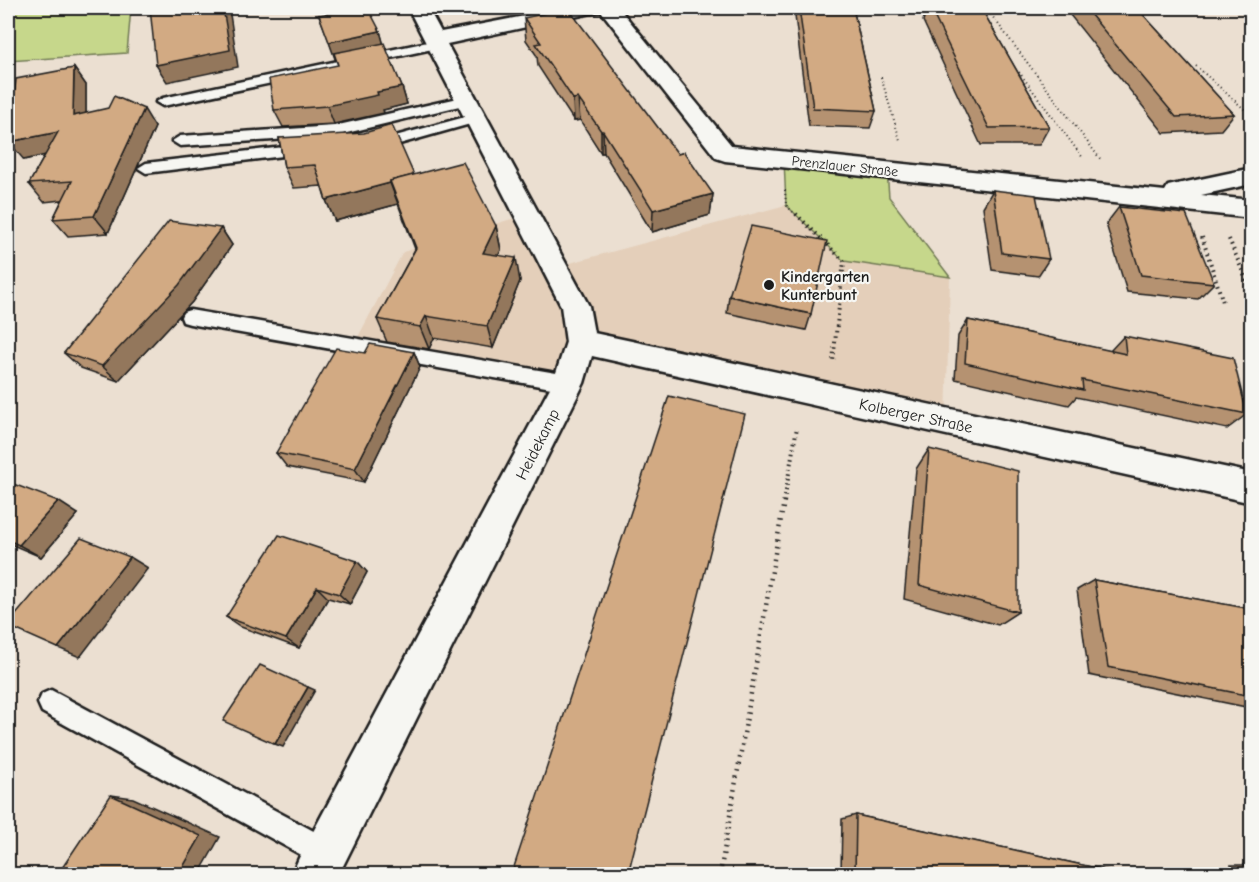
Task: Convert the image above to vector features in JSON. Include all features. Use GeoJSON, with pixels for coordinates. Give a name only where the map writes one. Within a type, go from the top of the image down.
{"type":"FeatureCollection","features":[{"type":"Feature","properties":{"kind":"street","name":"Heidekamp"},"geometry":{"type":"LineString","coordinates":[[321,864],[568,383],[580,342],[575,306],[418,8]]}},
{"type":"Feature","properties":{"kind":"street"},"geometry":{"type":"LineString","coordinates":[[436,42],[593,8]]}},
{"type":"Feature","properties":{"kind":"street","name":"Prenzlauer Straße"},"geometry":{"type":"LineString","coordinates":[[609,8],[725,153],[1251,209]]}},
{"type":"Feature","properties":{"kind":"street","name":"Prenzlauer Straße"},"geometry":{"type":"LineString","coordinates":[[1129,196],[1251,176]]}},
{"type":"Feature","properties":{"kind":"street","name":"Kolberger Straße"},"geometry":{"type":"LineString","coordinates":[[580,342],[1251,488]]}},
{"type":"Feature","properties":{"kind":"lane"},"geometry":{"type":"LineString","coordinates":[[163,102],[436,42]]}},
{"type":"Feature","properties":{"kind":"lane"},"geometry":{"type":"LineString","coordinates":[[180,141],[334,131],[471,109]]}},
{"type":"Feature","properties":{"kind":"lane"},"geometry":{"type":"LineString","coordinates":[[361,147],[372,147],[471,109]]}},
{"type":"Feature","properties":{"kind":"lane"},"geometry":{"type":"LineString","coordinates":[[146,168],[325,148]]}},
{"type":"Feature","properties":{"kind":"lane"},"geometry":{"type":"LineString","coordinates":[[190,317],[568,383]]}},
{"type":"Feature","properties":{"kind":"lane"},"geometry":{"type":"LineString","coordinates":[[51,703],[321,864]]}},
{"type":"Feature","properties":{"kind":"path"},"geometry":{"type":"LineString","coordinates":[[986,8],[1129,196]]}},
{"type":"Feature","properties":{"kind":"path"},"geometry":{"type":"LineString","coordinates":[[1196,66],[1251,116]]}},
{"type":"Feature","properties":{"kind":"path"},"geometry":{"type":"LineString","coordinates":[[1019,72],[1129,196]]}},
{"type":"Feature","properties":{"kind":"path"},"geometry":{"type":"LineString","coordinates":[[881,77],[910,173]]}},
{"type":"Feature","properties":{"kind":"path"},"geometry":{"type":"LineString","coordinates":[[720,874],[844,261],[786,205],[784,159]]}},
{"type":"Feature","properties":{"kind":"path"},"geometry":{"type":"LineString","coordinates":[[1190,203],[1223,302]]}},
{"type":"Feature","properties":{"kind":"path"},"geometry":{"type":"LineString","coordinates":[[1215,206],[1251,294]]}},
{"type":"Feature","properties":{"kind":"shaded area"},"geometry":{"type":"Polygon","coordinates":[[[786,205],[844,261],[950,277],[946,422],[581,343],[571,373],[358,337],[403,252],[528,214],[555,267],[786,205]]]}},
{"type":"Feature","properties":{"kind":"green space"},"geometry":{"type":"Polygon","coordinates":[[[8,8],[131,8],[127,53],[8,61],[8,8]]]}},
{"type":"Feature","properties":{"kind":"green space"},"geometry":{"type":"Polygon","coordinates":[[[784,159],[887,170],[889,197],[950,277],[844,261],[786,205],[784,159]]]}},
{"type":"Feature","properties":{"kind":"building"},"geometry":{"type":"Polygon","coordinates":[[[150,8],[223,8],[230,50],[156,65],[150,8]]]}},
{"type":"Feature","properties":{"kind":"building"},"geometry":{"type":"Polygon","coordinates":[[[368,8],[380,31],[329,42],[319,15],[368,8]]]}},
{"type":"Feature","properties":{"kind":"building"},"geometry":{"type":"Polygon","coordinates":[[[568,8],[678,154],[684,152],[713,194],[653,210],[603,131],[578,98],[573,99],[536,44],[541,43],[524,18],[568,8]]]}},
{"type":"Feature","properties":{"kind":"building"},"geometry":{"type":"Polygon","coordinates":[[[799,8],[853,8],[876,111],[813,108],[799,8]]]}},
{"type":"Feature","properties":{"kind":"building"},"geometry":{"type":"Polygon","coordinates":[[[930,8],[981,8],[1049,127],[989,128],[930,8]]]}},
{"type":"Feature","properties":{"kind":"building"},"geometry":{"type":"Polygon","coordinates":[[[1085,8],[1137,8],[1234,114],[1176,117],[1085,8]]]}},
{"type":"Feature","properties":{"kind":"building"},"geometry":{"type":"Polygon","coordinates":[[[384,43],[402,87],[377,92],[378,95],[327,106],[274,110],[269,79],[338,65],[334,53],[384,43]]]}},
{"type":"Feature","properties":{"kind":"building"},"geometry":{"type":"Polygon","coordinates":[[[74,68],[73,116],[108,108],[114,96],[144,109],[94,216],[53,219],[72,181],[29,184],[58,132],[9,142],[16,79],[74,68]]]}},
{"type":"Feature","properties":{"kind":"building"},"geometry":{"type":"Polygon","coordinates":[[[392,125],[414,175],[326,200],[315,165],[284,167],[279,138],[364,133],[392,125]]]}},
{"type":"Feature","properties":{"kind":"building"},"geometry":{"type":"Polygon","coordinates":[[[463,162],[496,226],[483,253],[516,258],[487,326],[426,316],[420,327],[377,319],[416,248],[390,181],[463,162]]]}},
{"type":"Feature","properties":{"kind":"building"},"geometry":{"type":"Polygon","coordinates":[[[993,190],[1036,195],[1049,259],[1002,253],[993,190]]]}},
{"type":"Feature","properties":{"kind":"building"},"geometry":{"type":"Polygon","coordinates":[[[1119,207],[1186,214],[1214,283],[1141,275],[1119,207]]]}},
{"type":"Feature","properties":{"kind":"building"},"geometry":{"type":"Polygon","coordinates":[[[169,221],[221,228],[179,285],[102,366],[64,353],[169,221]]]}},
{"type":"Feature","properties":{"kind":"building"},"geometry":{"type":"Polygon","coordinates":[[[751,226],[827,241],[811,314],[729,296],[751,226]]]}},
{"type":"Feature","properties":{"kind":"building"},"geometry":{"type":"Polygon","coordinates":[[[968,320],[1126,354],[1124,336],[1233,358],[1247,414],[1082,380],[1083,390],[965,363],[968,320]]]}},
{"type":"Feature","properties":{"kind":"building"},"geometry":{"type":"Polygon","coordinates":[[[370,344],[414,352],[355,469],[276,453],[336,348],[365,353],[370,344]]]}},
{"type":"Feature","properties":{"kind":"building"},"geometry":{"type":"Polygon","coordinates":[[[669,396],[745,414],[628,874],[515,874],[512,873],[669,396]]]}},
{"type":"Feature","properties":{"kind":"building"},"geometry":{"type":"Polygon","coordinates":[[[929,449],[1018,471],[1018,612],[919,585],[929,449]]]}},
{"type":"Feature","properties":{"kind":"building"},"geometry":{"type":"Polygon","coordinates":[[[8,482],[58,501],[19,545],[8,540],[8,482]]]}},
{"type":"Feature","properties":{"kind":"building"},"geometry":{"type":"Polygon","coordinates":[[[279,535],[357,561],[339,594],[317,587],[286,639],[226,617],[279,535]]]}},
{"type":"Feature","properties":{"kind":"building"},"geometry":{"type":"Polygon","coordinates":[[[81,538],[130,557],[58,648],[8,626],[8,624],[81,538]]]}},
{"type":"Feature","properties":{"kind":"building"},"geometry":{"type":"Polygon","coordinates":[[[1094,580],[1251,609],[1251,696],[1108,667],[1094,580]]]}},
{"type":"Feature","properties":{"kind":"building"},"geometry":{"type":"Polygon","coordinates":[[[260,665],[308,687],[275,744],[223,721],[260,665]]]}},
{"type":"Feature","properties":{"kind":"building"},"geometry":{"type":"Polygon","coordinates":[[[111,795],[201,836],[179,874],[58,874],[111,795]]]}},
{"type":"Feature","properties":{"kind":"building"},"geometry":{"type":"Polygon","coordinates":[[[856,815],[1123,874],[855,874],[856,815]]]}},
{"type":"Feature","properties":{"kind":"place","name":"Kindergarten Kunterbunt"},"geometry":{"type":"Point","coordinates":[769,285]}}]}
